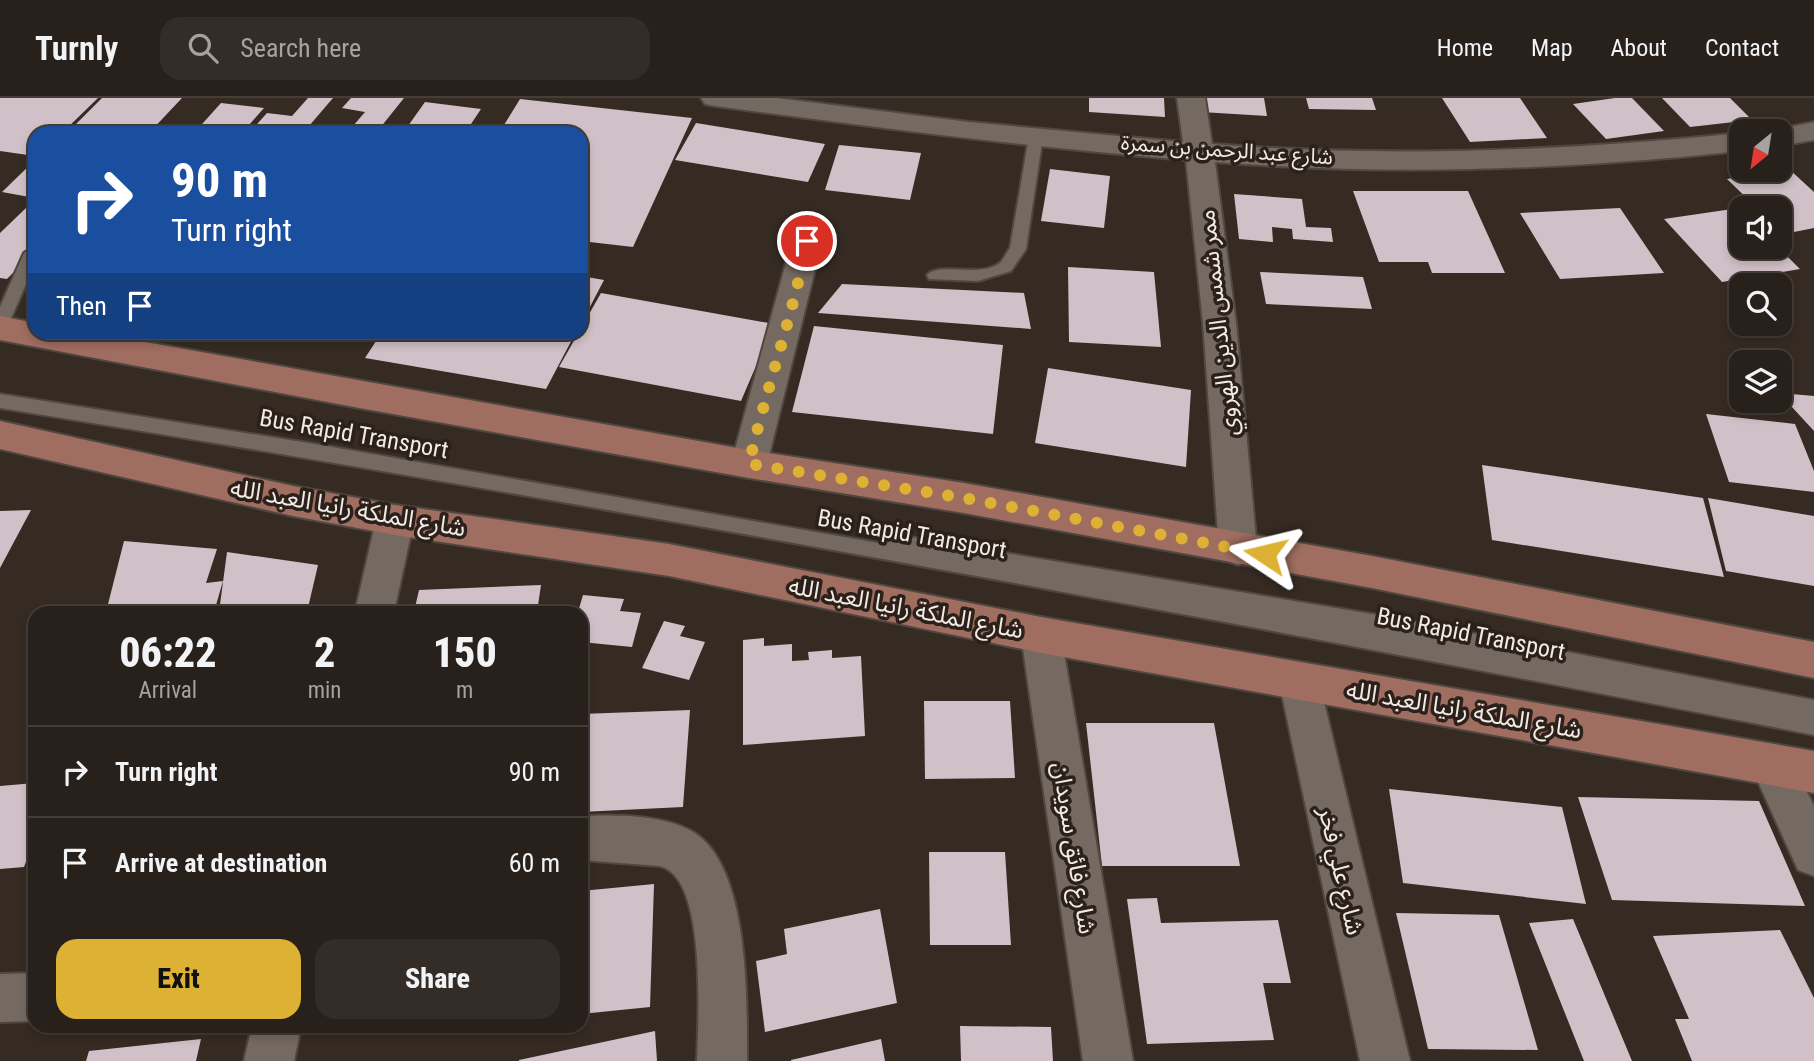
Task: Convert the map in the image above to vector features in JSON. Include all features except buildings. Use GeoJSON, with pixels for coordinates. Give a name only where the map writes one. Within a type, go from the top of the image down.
{"type":"FeatureCollection","features":[{"type":"Feature","properties":{"kind":"main road"},"geometry":{"type":"LineString","coordinates":[[8,330],[28,334]]}},
{"type":"Feature","properties":{"kind":"main road"},"geometry":{"type":"LineString","coordinates":[[63,340],[749,464],[964,498],[1372,572],[1814,660]]}},
{"type":"Feature","properties":{"kind":"main road","name":"شارع الملكة رانيا العبد الله"},"geometry":{"type":"LineString","coordinates":[[0,435],[293,501],[396,520],[669,560],[1041,635],[1814,772]]}},
{"type":"Feature","properties":{"kind":"street","name":"شارع عبد الرحمن بن سمرة"},"geometry":{"type":"LineString","coordinates":[[715,98],[832,114],[1199,152],[1486,160],[1627,156],[1729,143]]}},
{"type":"Feature","properties":{"kind":"street","name":"ممر شمس الدين الهروي"},"geometry":{"type":"LineString","coordinates":[[1191,98],[1223,353],[1238,549]]}},
{"type":"Feature","properties":{"kind":"street"},"geometry":{"type":"LineString","coordinates":[[1792,135],[1814,131]]}},
{"type":"Feature","properties":{"kind":"street"},"geometry":{"type":"LineString","coordinates":[[749,464],[807,241]]}},
{"type":"Feature","properties":{"kind":"street"},"geometry":{"type":"LineString","coordinates":[[375,606],[396,520]]}},
{"type":"Feature","properties":{"kind":"street","name":"شارع فائق سويدان"},"geometry":{"type":"LineString","coordinates":[[1041,635],[1108,1061]]}},
{"type":"Feature","properties":{"kind":"street","name":"شارع علي فخر"},"geometry":{"type":"LineString","coordinates":[[1299,681],[1385,1061]]}},
{"type":"Feature","properties":{"kind":"street"},"geometry":{"type":"LineString","coordinates":[[1771,764],[1814,854]]}},
{"type":"Feature","properties":{"kind":"street"},"geometry":{"type":"LineString","coordinates":[[588,837],[600,836],[677,848],[695,864],[708,890],[721,945],[722,1061]]}},
{"type":"Feature","properties":{"kind":"street"},"geometry":{"type":"LineString","coordinates":[[0,998],[28,998]]}},
{"type":"Feature","properties":{"kind":"street"},"geometry":{"type":"LineString","coordinates":[[269,1061],[275,1033]]}},
{"type":"Feature","properties":{"kind":"lane"},"geometry":{"type":"LineString","coordinates":[[935,275],[978,276],[1005,267],[1018,249],[1036,136]]}},
{"type":"Feature","properties":{"kind":"lane"},"geometry":{"type":"LineString","coordinates":[[8,330],[28,266]]}},
{"type":"Feature","properties":{"kind":"lane","name":"Bus Rapid Transport"},"geometry":{"type":"LineString","coordinates":[[0,390],[326,443],[1378,624],[1814,710]]}},
{"type":"Feature","properties":{"kind":"lane","name":"Bus Rapid Transport"},"geometry":{"type":"LineString","coordinates":[[0,401],[321,452],[1380,641],[1814,725]]}},
{"type":"Feature","properties":{"kind":"route"},"geometry":{"type":"LineString","coordinates":[[807,241],[802,271],[764,399],[749,464],[964,498],[1265,554]]}}]}
